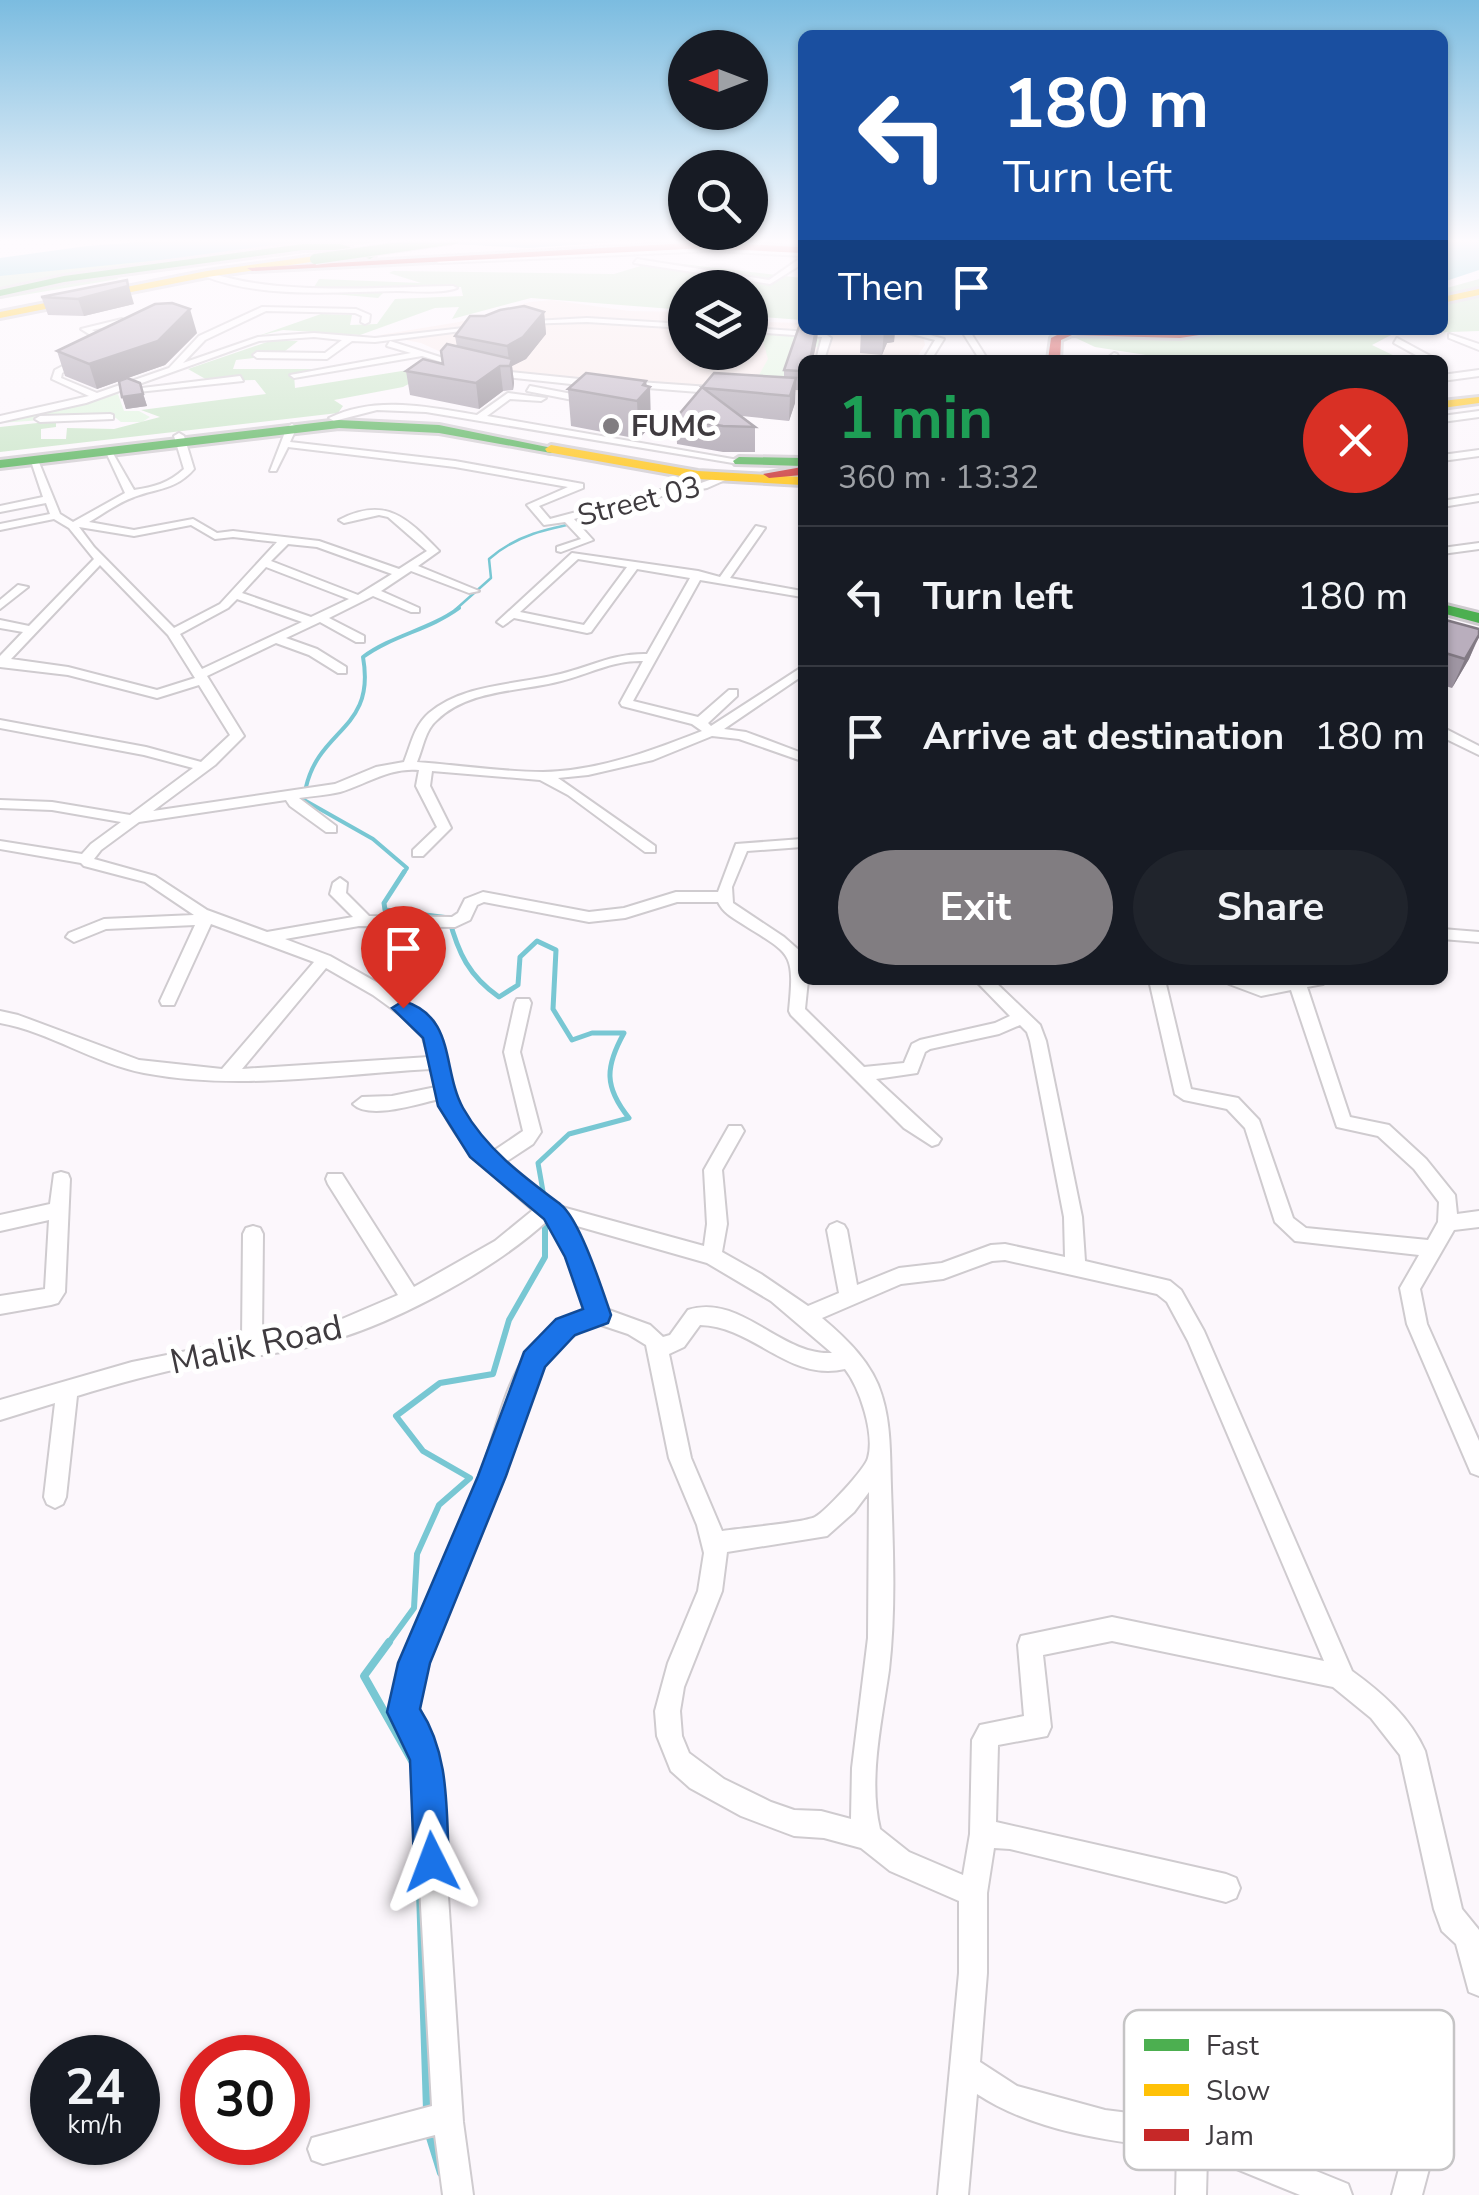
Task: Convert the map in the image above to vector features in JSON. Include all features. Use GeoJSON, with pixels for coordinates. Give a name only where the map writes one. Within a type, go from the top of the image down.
{"type":"FeatureCollection","features":[{"type":"Feature","properties":{"kind":"main road"},"geometry":{"type":"LineString","coordinates":[[1448,408],[1479,407]]}},
{"type":"Feature","properties":{"kind":"main road"},"geometry":{"type":"LineString","coordinates":[[0,461],[108,452],[334,418],[426,421],[589,452],[798,476]]}},
{"type":"Feature","properties":{"kind":"main road"},"geometry":{"type":"LineString","coordinates":[[0,461],[180,440],[289,436],[352,424],[426,428],[594,459],[798,476]]}},
{"type":"Feature","properties":{"kind":"main road"},"geometry":{"type":"LineString","coordinates":[[732,470],[798,462]]}},
{"type":"Feature","properties":{"kind":"main road"},"geometry":{"type":"LineString","coordinates":[[1448,610],[1479,618]]}},
{"type":"Feature","properties":{"kind":"main road"},"geometry":{"type":"LineString","coordinates":[[1448,622],[1479,630]]}},
{"type":"Feature","properties":{"kind":"street"},"geometry":{"type":"LineString","coordinates":[[110,341],[118,345],[58,372],[56,379],[100,395],[240,379]]}},
{"type":"Feature","properties":{"kind":"street"},"geometry":{"type":"LineString","coordinates":[[172,369],[199,341]]}},
{"type":"Feature","properties":{"kind":"street"},"geometry":{"type":"LineString","coordinates":[[0,422],[100,395],[251,341]]}},
{"type":"Feature","properties":{"kind":"street"},"geometry":{"type":"LineString","coordinates":[[257,355],[327,356],[346,341]]}},
{"type":"Feature","properties":{"kind":"street"},"geometry":{"type":"LineString","coordinates":[[380,341],[459,365],[532,380],[735,392]]}},
{"type":"Feature","properties":{"kind":"street"},"geometry":{"type":"LineString","coordinates":[[294,375],[420,352],[427,341]]}},
{"type":"Feature","properties":{"kind":"street"},"geometry":{"type":"LineString","coordinates":[[1397,341],[1422,355]]}},
{"type":"Feature","properties":{"kind":"street"},"geometry":{"type":"LineString","coordinates":[[86,348],[97,352]]}},
{"type":"Feature","properties":{"kind":"street"},"geometry":{"type":"LineString","coordinates":[[459,365],[459,372],[476,377],[592,402],[582,405],[512,395],[479,418]]}},
{"type":"Feature","properties":{"kind":"street"},"geometry":{"type":"LineString","coordinates":[[1448,369],[1460,376]]}},
{"type":"Feature","properties":{"kind":"street"},"geometry":{"type":"LineString","coordinates":[[1448,377],[1479,373]]}},
{"type":"Feature","properties":{"kind":"street"},"geometry":{"type":"LineString","coordinates":[[137,382],[147,388]]}},
{"type":"Feature","properties":{"kind":"street"},"geometry":{"type":"LineString","coordinates":[[334,418],[390,407],[479,418],[654,447],[732,470]]}},
{"type":"Feature","properties":{"kind":"street"},"geometry":{"type":"LineString","coordinates":[[1448,417],[1479,407]]}},
{"type":"Feature","properties":{"kind":"street"},"geometry":{"type":"LineString","coordinates":[[0,422],[110,417]]}},
{"type":"Feature","properties":{"kind":"street"},"geometry":{"type":"LineString","coordinates":[[555,430],[566,421]]}},
{"type":"Feature","properties":{"kind":"street"},"geometry":{"type":"LineString","coordinates":[[654,447],[669,432]]}},
{"type":"Feature","properties":{"kind":"street"},"geometry":{"type":"LineString","coordinates":[[273,468],[289,436]]}},
{"type":"Feature","properties":{"kind":"street","name":"Street 03"},"geometry":{"type":"LineString","coordinates":[[289,436],[578,486],[532,505],[544,522],[551,523],[571,522],[655,494],[703,486],[732,470]]}},
{"type":"Feature","properties":{"kind":"street"},"geometry":{"type":"LineString","coordinates":[[0,527],[65,516],[172,484],[189,468],[180,440]]}},
{"type":"Feature","properties":{"kind":"street"},"geometry":{"type":"LineString","coordinates":[[108,452],[131,494]]}},
{"type":"Feature","properties":{"kind":"street"},"geometry":{"type":"LineString","coordinates":[[1448,458],[1478,455]]}},
{"type":"Feature","properties":{"kind":"street"},"geometry":{"type":"LineString","coordinates":[[33,460],[65,516],[100,560],[172,633],[237,736],[203,767],[129,819],[86,859]]}},
{"type":"Feature","properties":{"kind":"street"},"geometry":{"type":"LineString","coordinates":[[1448,503],[1479,498]]}},
{"type":"Feature","properties":{"kind":"street"},"geometry":{"type":"LineString","coordinates":[[0,509],[65,516],[134,532],[193,522],[214,536],[318,544],[472,591]]}},
{"type":"Feature","properties":{"kind":"street"},"geometry":{"type":"LineString","coordinates":[[0,662],[68,672],[158,694],[203,677],[372,592],[430,555],[433,547],[392,514],[378,512],[344,520]]}},
{"type":"Feature","properties":{"kind":"street"},"geometry":{"type":"LineString","coordinates":[[561,549],[588,542],[571,522]]}},
{"type":"Feature","properties":{"kind":"street"},"geometry":{"type":"LineString","coordinates":[[724,579],[760,528]]}},
{"type":"Feature","properties":{"kind":"street"},"geometry":{"type":"LineString","coordinates":[[172,633],[216,612],[286,539]]}},
{"type":"Feature","properties":{"kind":"street"},"geometry":{"type":"LineString","coordinates":[[1448,550],[1479,546]]}},
{"type":"Feature","properties":{"kind":"street"},"geometry":{"type":"LineString","coordinates":[[634,564],[586,629],[507,618],[576,555],[634,564],[698,574],[798,593]]}},
{"type":"Feature","properties":{"kind":"street"},"geometry":{"type":"LineString","coordinates":[[0,662],[100,560]]}},
{"type":"Feature","properties":{"kind":"street"},"geometry":{"type":"LineString","coordinates":[[263,562],[358,599]]}},
{"type":"Feature","properties":{"kind":"street"},"geometry":{"type":"LineString","coordinates":[[698,574],[626,702],[798,756]]}},
{"type":"Feature","properties":{"kind":"street"},"geometry":{"type":"LineString","coordinates":[[0,606],[22,587]]}},
{"type":"Feature","properties":{"kind":"street"},"geometry":{"type":"LineString","coordinates":[[372,592],[415,610]]}},
{"type":"Feature","properties":{"kind":"street"},"geometry":{"type":"LineString","coordinates":[[235,594],[317,620],[360,639]]}},
{"type":"Feature","properties":{"kind":"street"},"geometry":{"type":"LineString","coordinates":[[0,624],[29,630]]}},
{"type":"Feature","properties":{"kind":"street"},"geometry":{"type":"LineString","coordinates":[[279,640],[313,652],[342,670]]}},
{"type":"Feature","properties":{"kind":"street"},"geometry":{"type":"LineString","coordinates":[[408,765],[434,715],[468,699],[492,689],[556,679],[600,660],[652,658]]}},
{"type":"Feature","properties":{"kind":"street"},"geometry":{"type":"LineString","coordinates":[[0,804],[52,806],[129,819],[338,788],[381,770],[408,765],[543,776],[588,771],[648,757],[798,676]]}},
{"type":"Feature","properties":{"kind":"street"},"geometry":{"type":"LineString","coordinates":[[705,727],[733,693]]}},
{"type":"Feature","properties":{"kind":"street"},"geometry":{"type":"LineString","coordinates":[[0,724],[146,751],[203,767]]}},
{"type":"Feature","properties":{"kind":"street"},"geometry":{"type":"LineString","coordinates":[[1448,734],[1479,751]]}},
{"type":"Feature","properties":{"kind":"street"},"geometry":{"type":"LineString","coordinates":[[418,853],[444,828],[423,786],[426,766]]}},
{"type":"Feature","properties":{"kind":"street"},"geometry":{"type":"LineString","coordinates":[[543,776],[578,792],[612,825],[650,849]]}},
{"type":"Feature","properties":{"kind":"street"},"geometry":{"type":"LineString","coordinates":[[291,796],[295,804],[331,830]]}},
{"type":"Feature","properties":{"kind":"street"},"geometry":{"type":"LineString","coordinates":[[724,837],[746,844],[798,843]]}},
{"type":"Feature","properties":{"kind":"street"},"geometry":{"type":"LineString","coordinates":[[0,844],[86,859],[99,867],[150,879],[211,920],[324,960],[379,991],[427,1026],[450,1106],[479,1151],[549,1211],[577,1254],[598,1315]]}},
{"type":"Feature","properties":{"kind":"street"},"geometry":{"type":"LineString","coordinates":[[746,844],[734,856],[724,897],[726,905],[740,918],[792,949],[798,962]]}},
{"type":"Feature","properties":{"kind":"street"},"geometry":{"type":"LineString","coordinates":[[340,883],[338,894],[362,918],[359,922]]}},
{"type":"Feature","properties":{"kind":"street"},"geometry":{"type":"LineString","coordinates":[[263,938],[359,922],[451,923],[465,916],[470,902],[483,898],[589,917],[624,914],[676,897],[724,897]]}},
{"type":"Feature","properties":{"kind":"street"},"geometry":{"type":"LineString","coordinates":[[74,938],[104,924],[211,920]]}},
{"type":"Feature","properties":{"kind":"street"},"geometry":{"type":"LineString","coordinates":[[168,1001],[211,920]]}},
{"type":"Feature","properties":{"kind":"street"},"geometry":{"type":"LineString","coordinates":[[1448,934],[1479,936]]}},
{"type":"Feature","properties":{"kind":"street"},"geometry":{"type":"LineString","coordinates":[[225,1076],[324,960]]}},
{"type":"Feature","properties":{"kind":"street"},"geometry":{"type":"LineString","coordinates":[[799,985],[797,1011],[932,1139]]}},
{"type":"Feature","properties":{"kind":"street"},"geometry":{"type":"LineString","coordinates":[[988,985],[1034,1029],[1038,1041],[1073,1217],[1075,1266]]}},
{"type":"Feature","properties":{"kind":"street"},"geometry":{"type":"LineString","coordinates":[[1158,985],[1184,1094],[1232,1103],[1253,1125],[1285,1222],[1302,1235],[1431,1248]]}},
{"type":"Feature","properties":{"kind":"street"},"geometry":{"type":"LineString","coordinates":[[1248,985],[1261,990],[1284,985]]}},
{"type":"Feature","properties":{"kind":"street"},"geometry":{"type":"LineString","coordinates":[[1304,985],[1344,1122],[1383,1130],[1420,1164],[1448,1200],[1448,1223],[1410,1288],[1417,1324],[1479,1466]]}},
{"type":"Feature","properties":{"kind":"street"},"geometry":{"type":"LineString","coordinates":[[491,1162],[532,1132],[512,1052],[523,1003]]}},
{"type":"Feature","properties":{"kind":"street"},"geometry":{"type":"LineString","coordinates":[[860,1074],[912,1069],[918,1048],[926,1044],[998,1028],[1022,1017]]}},
{"type":"Feature","properties":{"kind":"street"},"geometry":{"type":"LineString","coordinates":[[0,1018],[14,1019],[136,1065],[225,1076],[440,1063]]}},
{"type":"Feature","properties":{"kind":"street"},"geometry":{"type":"LineString","coordinates":[[362,1104],[392,1104],[446,1092]]}},
{"type":"Feature","properties":{"kind":"street"},"geometry":{"type":"LineString","coordinates":[[712,1256],[718,1224],[713,1170],[735,1130]]}},
{"type":"Feature","properties":{"kind":"street"},"geometry":{"type":"LineString","coordinates":[[0,1305],[51,1297],[55,1292],[60,1178]]}},
{"type":"Feature","properties":{"kind":"street"},"geometry":{"type":"LineString","coordinates":[[334,1178],[410,1296]]}},
{"type":"Feature","properties":{"kind":"street"},"geometry":{"type":"LineString","coordinates":[[0,1222],[59,1210]]}},
{"type":"Feature","properties":{"kind":"street"},"geometry":{"type":"LineString","coordinates":[[549,1211],[712,1256],[806,1316],[870,1390],[878,1424],[880,1640],[871,1693],[862,1807],[869,1838]]}},
{"type":"Feature","properties":{"kind":"street","name":"Malik Road"},"geometry":{"type":"LineString","coordinates":[[0,1410],[178,1359],[314,1337],[367,1320],[517,1236],[549,1211]]}},
{"type":"Feature","properties":{"kind":"street"},"geometry":{"type":"LineString","coordinates":[[1448,1223],[1479,1219]]}},
{"type":"Feature","properties":{"kind":"street"},"geometry":{"type":"LineString","coordinates":[[836,1230],[849,1295]]}},
{"type":"Feature","properties":{"kind":"street"},"geometry":{"type":"LineString","coordinates":[[252,1346],[253,1234]]}},
{"type":"Feature","properties":{"kind":"street"},"geometry":{"type":"LineString","coordinates":[[806,1316],[899,1276],[942,1271],[991,1253],[1075,1266],[1163,1287],[1182,1308],[1340,1669],[1338,1676]]}},
{"type":"Feature","properties":{"kind":"street"},"geometry":{"type":"LineString","coordinates":[[659,1348],[677,1341],[695,1316],[708,1314],[804,1359],[832,1364],[847,1359]]}},
{"type":"Feature","properties":{"kind":"street"},"geometry":{"type":"LineString","coordinates":[[458,2195],[432,2124],[426,1760],[422,1741],[403,1712],[407,1687],[432,1614],[460,1558],[534,1360],[565,1327],[598,1315],[653,1338],[659,1348],[680,1460],[714,1543],[716,1565],[709,1592],[668,1696],[668,1729],[681,1764],[698,1778],[773,1815],[869,1838],[906,1864],[973,1893]]}},
{"type":"Feature","properties":{"kind":"street"},"geometry":{"type":"LineString","coordinates":[[55,1497],[67,1389]]}},
{"type":"Feature","properties":{"kind":"street"},"geometry":{"type":"LineString","coordinates":[[714,1543],[819,1528],[846,1504],[878,1464]]}},
{"type":"Feature","properties":{"kind":"street"},"geometry":{"type":"LineString","coordinates":[[953,2195],[973,1973],[973,1893],[983,1834],[985,1740],[989,1734],[1038,1727],[1030,1645],[1036,1642],[1112,1630],[1338,1676],[1373,1702],[1404,1736],[1412,1751],[1452,1922],[1468,1937],[1479,1982]]}},
{"type":"Feature","properties":{"kind":"street"},"geometry":{"type":"LineString","coordinates":[[983,1834],[1010,1836],[1226,1888]]}},
{"type":"Feature","properties":{"kind":"street"},"geometry":{"type":"LineString","coordinates":[[964,2069],[1012,2099],[1124,2127]]}},
{"type":"Feature","properties":{"kind":"street"},"geometry":{"type":"LineString","coordinates":[[322,2149],[432,2124]]}},
{"type":"Feature","properties":{"kind":"street"},"geometry":{"type":"LineString","coordinates":[[1191,2195],[1192,2170]]}},
{"type":"Feature","properties":{"kind":"street"},"geometry":{"type":"LineString","coordinates":[[1277,2170],[1338,2195]]}},
{"type":"Feature","properties":{"kind":"street"},"geometry":{"type":"LineString","coordinates":[[1406,2195],[1413,2170]]}},
{"type":"Feature","properties":{"kind":"shaded area"},"geometry":{"type":"Polygon","coordinates":[[[413,341],[668,341],[668,370],[768,370],[768,341],[924,341],[925,345],[918,355],[798,355],[798,391],[794,392],[511,375],[413,341]]]}},
{"type":"Feature","properties":{"kind":"green space"},"geometry":{"type":"Polygon","coordinates":[[[269,341],[297,341],[280,355],[236,360],[233,369],[328,369],[294,375],[295,388],[446,364],[403,387],[334,400],[343,406],[338,413],[0,452],[0,427],[56,421],[56,427],[41,429],[41,439],[66,439],[67,428],[114,429],[160,417],[141,410],[266,394],[255,380],[209,381],[188,369],[269,341]]]}},
{"type":"Feature","properties":{"kind":"green space"},"geometry":{"type":"Polygon","coordinates":[[[768,341],[821,341],[820,347],[797,346],[780,390],[742,388],[762,370],[768,370],[768,341]]]}},
{"type":"Feature","properties":{"kind":"green space"},"geometry":{"type":"Polygon","coordinates":[[[1083,341],[1379,341],[1372,345],[1393,355],[1146,355],[1083,341]]]}},
{"type":"Feature","properties":{"kind":"green space"},"geometry":{"type":"Polygon","coordinates":[[[118,394],[124,411],[139,411],[150,417],[142,422],[121,422],[112,415],[0,423],[118,394]]]}},
{"type":"Feature","properties":{"kind":"building"},"geometry":{"type":"Polygon","coordinates":[[[77,341],[157,341],[89,364],[57,351],[77,341]]]}},
{"type":"Feature","properties":{"kind":"building"},"geometry":{"type":"Polygon","coordinates":[[[483,341],[515,341],[507,346],[483,341]]]}},
{"type":"Feature","properties":{"kind":"building"},"geometry":{"type":"Polygon","coordinates":[[[794,341],[814,341],[811,355],[798,355],[798,371],[784,370],[794,341]]]}},
{"type":"Feature","properties":{"kind":"building"},"geometry":{"type":"Polygon","coordinates":[[[447,344],[512,359],[510,366],[500,366],[476,383],[406,371],[423,359],[443,364],[441,351],[447,344]]]}},
{"type":"Feature","properties":{"kind":"building"},"geometry":{"type":"Polygon","coordinates":[[[586,373],[646,381],[643,385],[650,387],[637,401],[568,389],[586,373]]]}},
{"type":"Feature","properties":{"kind":"building"},"geometry":{"type":"Polygon","coordinates":[[[714,373],[796,378],[790,396],[703,388],[755,427],[676,418],[714,373]]]}},
{"type":"Feature","properties":{"kind":"building"},"geometry":{"type":"Polygon","coordinates":[[[127,378],[140,383],[143,394],[122,397],[119,381],[127,378]]]}},
{"type":"Feature","properties":{"kind":"building"},"geometry":{"type":"Polygon","coordinates":[[[1448,621],[1479,629],[1465,659],[1448,654],[1448,621]]]}},
{"type":"Feature","properties":{"kind":"waterway"},"geometry":{"type":"LineString","coordinates":[[455,610],[491,578],[489,559],[513,542],[596,519]]}},
{"type":"Feature","properties":{"kind":"waterway"},"geometry":{"type":"LineString","coordinates":[[306,787],[313,767],[362,700],[363,657],[459,608]]}},
{"type":"Feature","properties":{"kind":"waterway"},"geometry":{"type":"LineString","coordinates":[[304,800],[373,839],[407,868],[403,874]]}},
{"type":"Feature","properties":{"kind":"waterway"},"geometry":{"type":"LineString","coordinates":[[403,874],[384,903],[385,910],[449,918],[466,963],[499,997],[518,985],[520,957],[537,941],[556,950],[553,1009],[572,1040],[592,1033],[624,1033],[613,1056],[610,1077],[615,1096],[629,1118],[569,1134],[538,1163],[544,1197]]}},
{"type":"Feature","properties":{"kind":"waterway"},"geometry":{"type":"LineString","coordinates":[[387,1645],[414,1608],[417,1554],[439,1505],[470,1478],[423,1451],[396,1416],[440,1383],[493,1374],[509,1320],[545,1257],[545,1224]]}},
{"type":"Feature","properties":{"kind":"waterway"},"geometry":{"type":"LineString","coordinates":[[389,1642],[364,1676],[415,1766]]}},
{"type":"Feature","properties":{"kind":"waterway"},"geometry":{"type":"LineString","coordinates":[[420,1891],[427,2110]]}},
{"type":"Feature","properties":{"kind":"waterway"},"geometry":{"type":"LineString","coordinates":[[428,2131],[441,2173]]}},
{"type":"Feature","properties":{"kind":"traffic: fast"},"geometry":{"type":"LineString","coordinates":[[0,464],[339,424],[439,429],[551,449]]}},
{"type":"Feature","properties":{"kind":"traffic: fast"},"geometry":{"type":"LineString","coordinates":[[739,461],[798,462]]}},
{"type":"Feature","properties":{"kind":"traffic: fast"},"geometry":{"type":"LineString","coordinates":[[1448,610],[1479,618]]}},
{"type":"Feature","properties":{"kind":"traffic: slow"},"geometry":{"type":"LineString","coordinates":[[1448,404],[1479,400]]}},
{"type":"Feature","properties":{"kind":"traffic: slow"},"geometry":{"type":"LineString","coordinates":[[551,449],[698,475],[798,481]]}},
{"type":"Feature","properties":{"kind":"traffic: jam"},"geometry":{"type":"LineString","coordinates":[[1054,355],[1056,341]]}},
{"type":"Feature","properties":{"kind":"traffic: jam"},"geometry":{"type":"LineString","coordinates":[[769,474],[798,471]]}},
{"type":"Feature","properties":{"kind":"place","name":"FUMC"},"geometry":{"type":"Point","coordinates":[611,426]}},
{"type":"Feature","properties":{"kind":"route"},"geometry":{"type":"LineString","coordinates":[[403,1008],[427,1026],[434,1038],[450,1106],[479,1151],[546,1210],[552,1211],[586,1274],[598,1315],[565,1327],[534,1360],[460,1558],[432,1614],[414,1663],[403,1712],[422,1741],[426,1760],[432,1862]]}}]}
